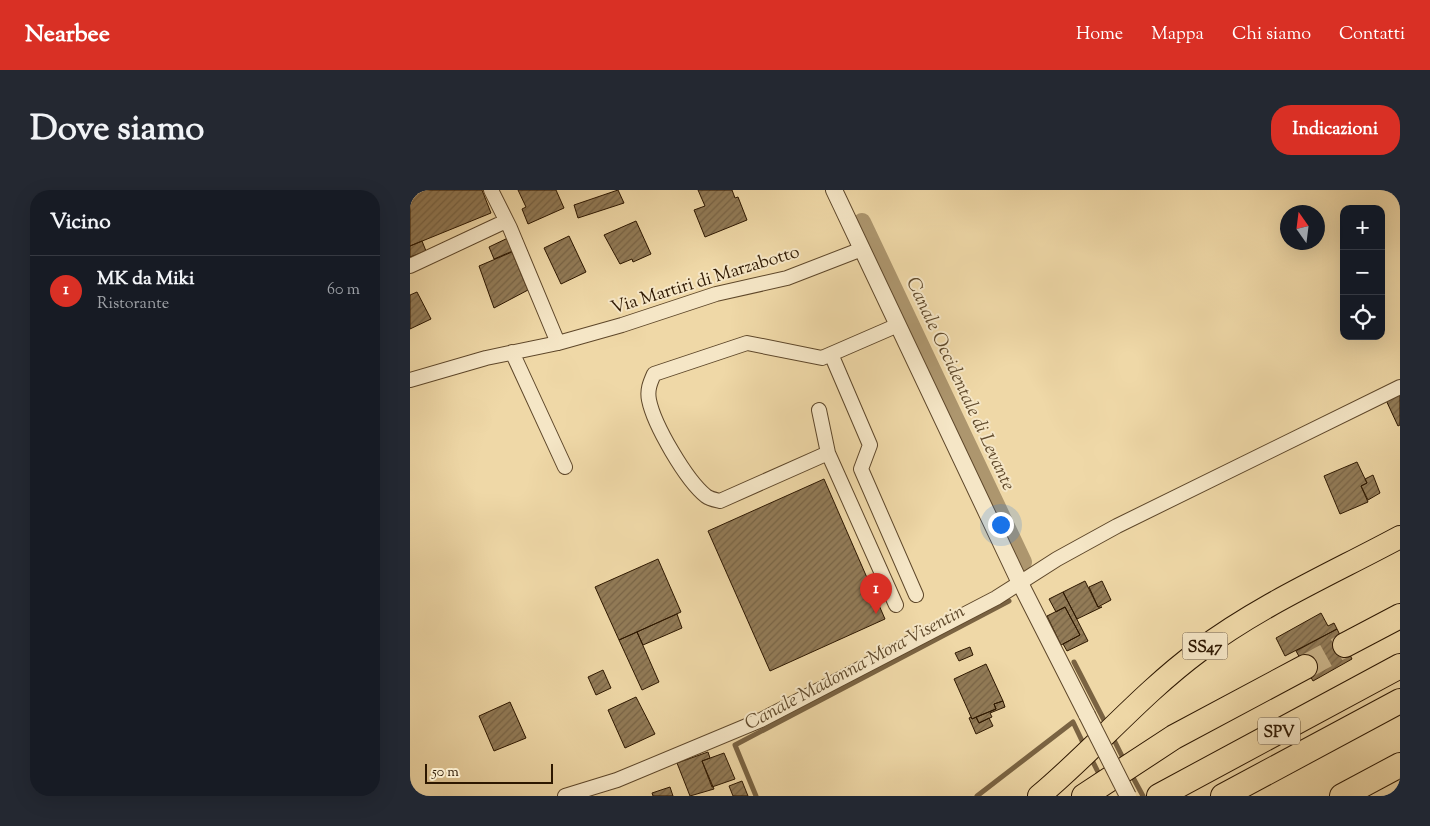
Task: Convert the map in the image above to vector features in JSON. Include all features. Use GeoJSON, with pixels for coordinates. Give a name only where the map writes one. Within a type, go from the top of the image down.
{"type":"FeatureCollection","features":[{"type":"Feature","properties":{"kind":"highway","name":"SS47"},"geometry":{"type":"LineString","coordinates":[[1039,796],[1170,674],[1200,650],[1254,616],[1400,536]]}},
{"type":"Feature","properties":{"kind":"highway"},"geometry":{"type":"LineString","coordinates":[[1345,645],[1400,616]]}},
{"type":"Feature","properties":{"kind":"highway","name":"SPV"},"geometry":{"type":"LineString","coordinates":[[1159,796],[1400,666]]}},
{"type":"Feature","properties":{"kind":"highway","name":"SPV"},"geometry":{"type":"LineString","coordinates":[[1084,796],[1174,738],[1305,667]]}},
{"type":"Feature","properties":{"kind":"highway","name":"SPV"},"geometry":{"type":"LineString","coordinates":[[1223,796],[1400,701]]}},
{"type":"Feature","properties":{"kind":"highway"},"geometry":{"type":"LineString","coordinates":[[1342,796],[1400,765]]}},
{"type":"Feature","properties":{"kind":"street"},"geometry":{"type":"LineString","coordinates":[[491,190],[558,343]]}},
{"type":"Feature","properties":{"kind":"street"},"geometry":{"type":"LineString","coordinates":[[834,190],[1020,583],[1128,796]]}},
{"type":"Feature","properties":{"kind":"street"},"geometry":{"type":"LineString","coordinates":[[410,266],[506,221]]}},
{"type":"Feature","properties":{"kind":"street","name":"Via Martiri di Marzabotto"},"geometry":{"type":"LineString","coordinates":[[410,380],[512,352],[558,343],[622,325],[716,294],[787,278],[862,249]]}},
{"type":"Feature","properties":{"kind":"street"},"geometry":{"type":"LineString","coordinates":[[828,453],[720,501],[707,497],[687,476],[664,435],[649,401],[649,387],[654,374],[747,343],[822,358],[898,326]]}},
{"type":"Feature","properties":{"kind":"street"},"geometry":{"type":"LineString","coordinates":[[512,352],[565,467]]}},
{"type":"Feature","properties":{"kind":"street"},"geometry":{"type":"LineString","coordinates":[[831,354],[870,445],[862,470],[916,596]]}},
{"type":"Feature","properties":{"kind":"street"},"geometry":{"type":"LineString","coordinates":[[565,796],[618,780],[761,720],[996,598],[1057,559],[1117,526],[1400,387]]}},
{"type":"Feature","properties":{"kind":"street"},"geometry":{"type":"LineString","coordinates":[[819,410],[828,453],[896,605]]}},
{"type":"Feature","properties":{"kind":"building"},"geometry":{"type":"Polygon","coordinates":[[[410,190],[482,190],[491,213],[410,246],[410,190]]]}},
{"type":"Feature","properties":{"kind":"building"},"geometry":{"type":"Polygon","coordinates":[[[518,190],[556,190],[564,208],[528,224],[522,209],[526,207],[518,190]]]}},
{"type":"Feature","properties":{"kind":"building"},"geometry":{"type":"Polygon","coordinates":[[[618,190],[624,203],[578,218],[574,205],[618,190]]]}},
{"type":"Feature","properties":{"kind":"building"},"geometry":{"type":"Polygon","coordinates":[[[698,190],[732,190],[735,198],[738,197],[747,220],[705,237],[694,210],[705,206],[698,190]]]}},
{"type":"Feature","properties":{"kind":"building"},"geometry":{"type":"Polygon","coordinates":[[[636,221],[651,254],[633,262],[632,259],[620,264],[604,235],[636,221]]]}},
{"type":"Feature","properties":{"kind":"building"},"geometry":{"type":"Polygon","coordinates":[[[569,236],[586,272],[561,284],[544,248],[569,236]]]}},
{"type":"Feature","properties":{"kind":"building"},"geometry":{"type":"Polygon","coordinates":[[[510,237],[515,250],[494,259],[489,247],[510,237]]]}},
{"type":"Feature","properties":{"kind":"building"},"geometry":{"type":"Polygon","coordinates":[[[422,241],[426,251],[410,257],[410,246],[422,241]]]}},
{"type":"Feature","properties":{"kind":"building"},"geometry":{"type":"Polygon","coordinates":[[[512,252],[528,290],[494,308],[479,266],[512,252]]]}},
{"type":"Feature","properties":{"kind":"building"},"geometry":{"type":"Polygon","coordinates":[[[417,292],[431,319],[410,329],[410,295],[417,292]]]}},
{"type":"Feature","properties":{"kind":"building"},"geometry":{"type":"Polygon","coordinates":[[[1400,391],[1400,425],[1398,426],[1385,398],[1400,391]]]}},
{"type":"Feature","properties":{"kind":"building"},"geometry":{"type":"Polygon","coordinates":[[[1357,462],[1367,483],[1361,486],[1368,502],[1340,514],[1324,476],[1357,462]]]}},
{"type":"Feature","properties":{"kind":"building"},"geometry":{"type":"Polygon","coordinates":[[[1373,475],[1380,493],[1368,500],[1361,486],[1367,483],[1365,479],[1373,475]]]}},
{"type":"Feature","properties":{"kind":"building"},"geometry":{"type":"Polygon","coordinates":[[[824,479],[885,619],[770,671],[708,531],[824,479]]]}},
{"type":"Feature","properties":{"kind":"building"},"geometry":{"type":"Polygon","coordinates":[[[658,559],[681,612],[619,640],[595,587],[658,559]]]}},
{"type":"Feature","properties":{"kind":"building"},"geometry":{"type":"Polygon","coordinates":[[[1085,581],[1098,607],[1102,607],[1077,619],[1063,592],[1085,581]]]}},
{"type":"Feature","properties":{"kind":"building"},"geometry":{"type":"Polygon","coordinates":[[[1102,581],[1111,600],[1098,607],[1089,587],[1102,581]]]}},
{"type":"Feature","properties":{"kind":"building"},"geometry":{"type":"Polygon","coordinates":[[[1063,592],[1088,641],[1067,651],[1063,644],[1080,635],[1065,607],[1056,612],[1049,599],[1063,592]]]}},
{"type":"Feature","properties":{"kind":"building"},"geometry":{"type":"Polygon","coordinates":[[[1065,607],[1080,635],[1061,645],[1047,616],[1065,607]]]}},
{"type":"Feature","properties":{"kind":"building"},"geometry":{"type":"Polygon","coordinates":[[[1321,613],[1328,626],[1334,623],[1337,629],[1285,656],[1276,638],[1321,613]]]}},
{"type":"Feature","properties":{"kind":"building"},"geometry":{"type":"Polygon","coordinates":[[[677,614],[682,628],[643,645],[637,632],[677,614]]]}},
{"type":"Feature","properties":{"kind":"building"},"geometry":{"type":"Polygon","coordinates":[[[1337,629],[1352,659],[1313,681],[1296,651],[1337,629]]]}},
{"type":"Feature","properties":{"kind":"building"},"geometry":{"type":"Polygon","coordinates":[[[637,632],[659,682],[642,690],[619,640],[637,632]]]}},
{"type":"Feature","properties":{"kind":"building"},"geometry":{"type":"Polygon","coordinates":[[[970,647],[973,655],[959,661],[955,653],[970,647]]]}},
{"type":"Feature","properties":{"kind":"building"},"geometry":{"type":"Polygon","coordinates":[[[986,664],[1003,701],[994,704],[996,709],[972,719],[954,679],[986,664]]]}},
{"type":"Feature","properties":{"kind":"building"},"geometry":{"type":"Polygon","coordinates":[[[603,670],[611,688],[596,695],[588,677],[603,670]]]}},
{"type":"Feature","properties":{"kind":"building"},"geometry":{"type":"Polygon","coordinates":[[[636,697],[655,734],[625,748],[608,710],[636,697]]]}},
{"type":"Feature","properties":{"kind":"building"},"geometry":{"type":"Polygon","coordinates":[[[1003,701],[1005,707],[990,713],[992,717],[979,723],[976,717],[996,709],[994,704],[1003,701]]]}},
{"type":"Feature","properties":{"kind":"building"},"geometry":{"type":"Polygon","coordinates":[[[510,702],[526,738],[494,751],[479,716],[510,702]]]}},
{"type":"Feature","properties":{"kind":"building"},"geometry":{"type":"Polygon","coordinates":[[[971,717],[972,719],[976,717],[979,723],[989,718],[993,726],[976,734],[969,718],[971,717]]]}},
{"type":"Feature","properties":{"kind":"building"},"geometry":{"type":"Polygon","coordinates":[[[708,752],[710,758],[702,761],[714,789],[690,796],[677,763],[708,752]]]}},
{"type":"Feature","properties":{"kind":"building"},"geometry":{"type":"Polygon","coordinates":[[[724,753],[735,779],[712,787],[702,761],[724,753]]]}},
{"type":"Feature","properties":{"kind":"building"},"geometry":{"type":"Polygon","coordinates":[[[742,781],[748,796],[733,796],[729,786],[742,781]]]}},
{"type":"Feature","properties":{"kind":"building"},"geometry":{"type":"Polygon","coordinates":[[[670,787],[673,796],[653,796],[652,793],[670,787]]]}},
{"type":"Feature","properties":{"kind":"waterway","name":"Canale Occidentale di Levante"},"geometry":{"type":"LineString","coordinates":[[862,222],[1023,562]]}},
{"type":"Feature","properties":{"kind":"waterway","name":"Canale Madonna Mora Visentin"},"geometry":{"type":"LineString","coordinates":[[756,796],[735,745],[1009,601]]}},
{"type":"Feature","properties":{"kind":"waterway"},"geometry":{"type":"LineString","coordinates":[[1074,662],[1106,724]]}},
{"type":"Feature","properties":{"kind":"waterway","name":"Canale Madonna Mora Visentin"},"geometry":{"type":"LineString","coordinates":[[977,796],[1073,722],[1085,747]]}},
{"type":"Feature","properties":{"kind":"waterway"},"geometry":{"type":"LineString","coordinates":[[1112,736],[1125,762]]}},
{"type":"Feature","properties":{"kind":"waterway","name":"Canale Madonna Mora Visentin"},"geometry":{"type":"LineString","coordinates":[[1090,756],[1101,778]]}},
{"type":"Feature","properties":{"kind":"waterway"},"geometry":{"type":"LineString","coordinates":[[1130,772],[1143,796]]}},
{"type":"Feature","properties":{"kind":"tunnel"},"geometry":{"type":"LineString","coordinates":[[1305,667],[1345,645]]}},
{"type":"Feature","properties":{"kind":"place","name":"MK da Miki"},"geometry":{"type":"Point","coordinates":[876,614]}}]}
